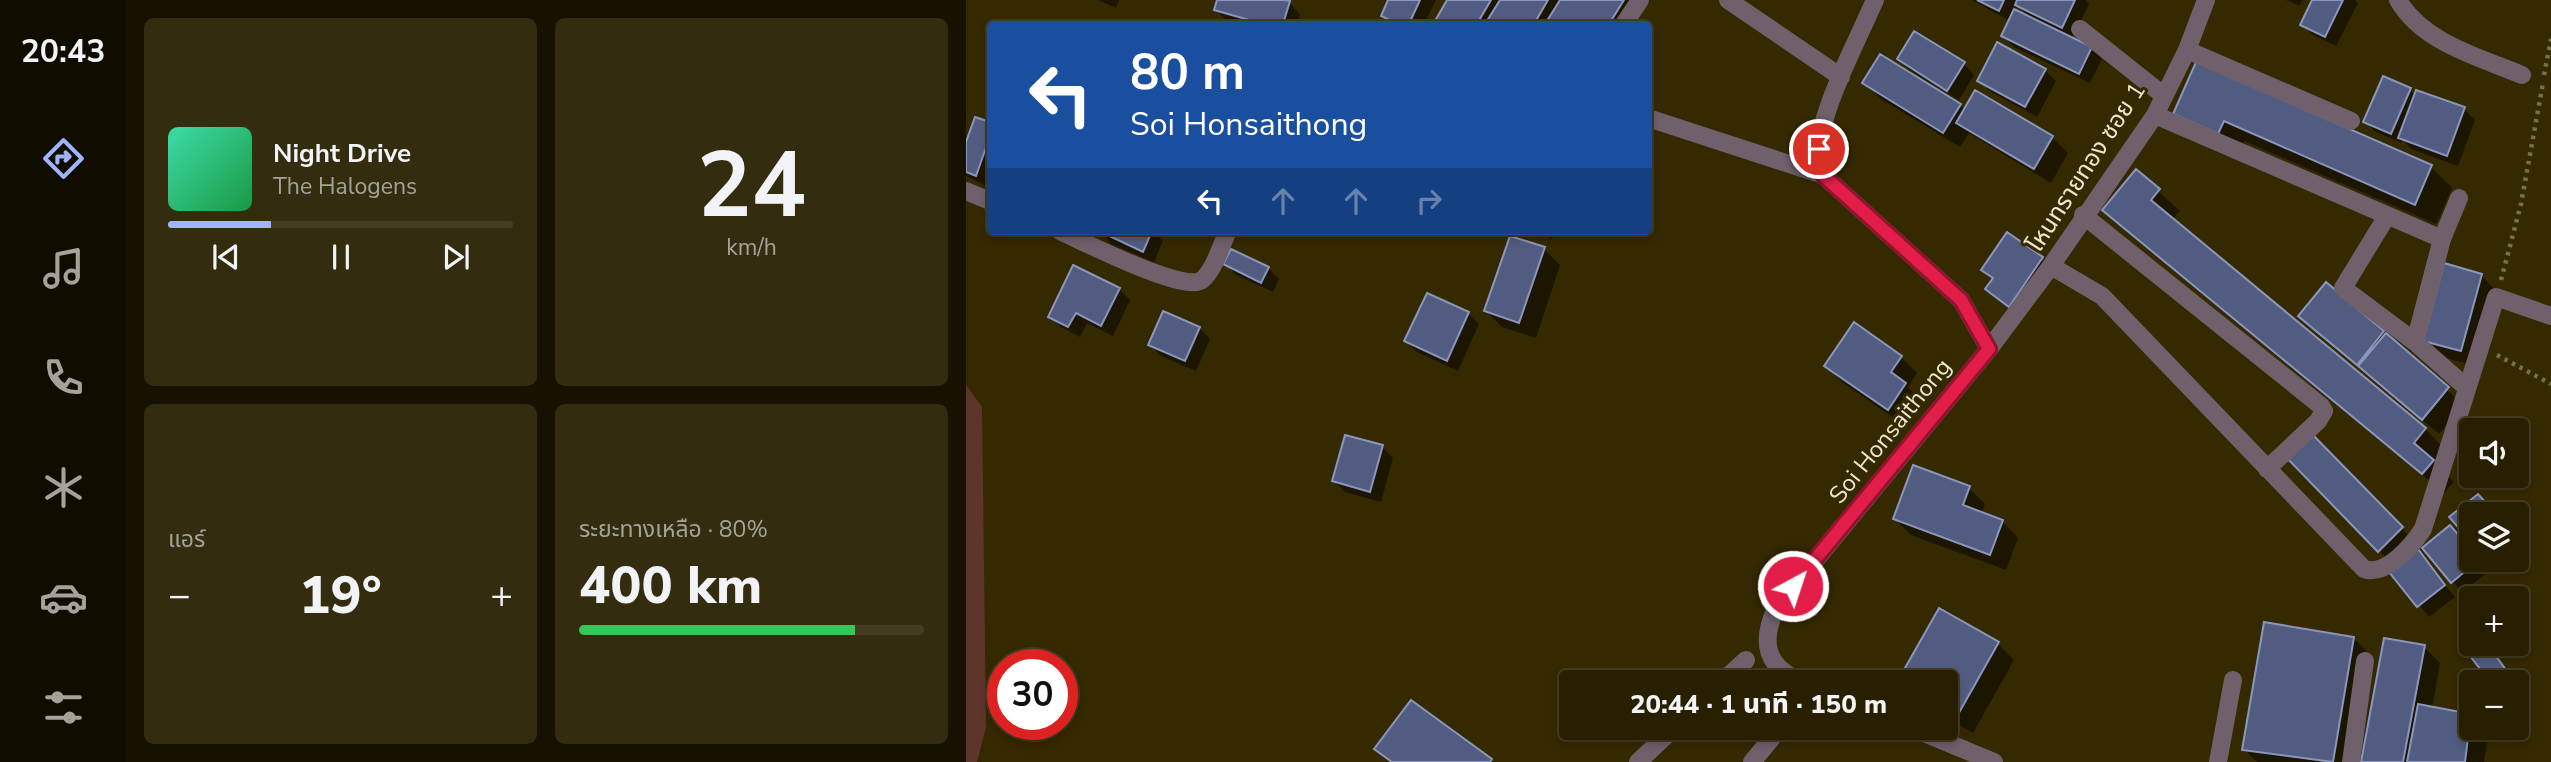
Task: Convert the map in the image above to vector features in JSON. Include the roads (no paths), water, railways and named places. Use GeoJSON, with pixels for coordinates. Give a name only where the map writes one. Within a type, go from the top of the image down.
{"type":"FeatureCollection","features":[{"type":"Feature","properties":{"kind":"street"},"geometry":{"type":"LineString","coordinates":[[1626,21],[1640,0]]}},
{"type":"Feature","properties":{"kind":"street"},"geometry":{"type":"LineString","coordinates":[[1728,0],[1841,77]]}},
{"type":"Feature","properties":{"kind":"street"},"geometry":{"type":"LineString","coordinates":[[1823,175],[1819,149],[1821,135],[1841,77],[1875,0]]}},
{"type":"Feature","properties":{"kind":"street","name":"โหนทรายทอง ซอย 1"},"geometry":{"type":"LineString","coordinates":[[1989,349],[2051,266],[2083,215],[2155,114],[2187,50],[2206,0]]}},
{"type":"Feature","properties":{"kind":"street"},"geometry":{"type":"LineString","coordinates":[[2398,0],[2404,10],[2426,30],[2450,46],[2522,75]]}},
{"type":"Feature","properties":{"kind":"street"},"geometry":{"type":"LineString","coordinates":[[2080,29],[2163,96]]}},
{"type":"Feature","properties":{"kind":"street"},"geometry":{"type":"LineString","coordinates":[[2187,50],[2351,121]]}},
{"type":"Feature","properties":{"kind":"street"},"geometry":{"type":"LineString","coordinates":[[2155,114],[2442,239]]}},
{"type":"Feature","properties":{"kind":"street"},"geometry":{"type":"LineString","coordinates":[[1652,119],[1823,175],[1961,300],[1989,349]]}},
{"type":"Feature","properties":{"kind":"street"},"geometry":{"type":"LineString","coordinates":[[966,191],[987,200]]}},
{"type":"Feature","properties":{"kind":"street"},"geometry":{"type":"LineString","coordinates":[[2415,342],[2442,239],[2459,198]]}},
{"type":"Feature","properties":{"kind":"street"},"geometry":{"type":"LineString","coordinates":[[2083,215],[2321,406],[2324,411],[2318,421],[2267,469]]}},
{"type":"Feature","properties":{"kind":"street"},"geometry":{"type":"LineString","coordinates":[[2387,216],[2343,288],[2415,342],[2467,388]]}},
{"type":"Feature","properties":{"kind":"street"},"geometry":{"type":"LineString","coordinates":[[1069,235],[1171,279],[1193,284],[1202,280],[1208,272],[1226,235]]}},
{"type":"Feature","properties":{"kind":"street"},"geometry":{"type":"LineString","coordinates":[[2051,266],[2102,296],[2364,569],[2380,571],[2416,539],[2423,529],[2496,297],[2551,316]]}},
{"type":"Feature","properties":{"kind":"street","name":"Soi Honsaithong"},"geometry":{"type":"LineString","coordinates":[[1779,670],[1769,654],[1767,628],[1776,608],[1989,349]]}},
{"type":"Feature","properties":{"kind":"street"},"geometry":{"type":"LineString","coordinates":[[1735,670],[1746,660]]}},
{"type":"Feature","properties":{"kind":"street"},"geometry":{"type":"LineString","coordinates":[[2351,762],[2365,661]]}},
{"type":"Feature","properties":{"kind":"street"},"geometry":{"type":"LineString","coordinates":[[2218,762],[2233,680]]}},
{"type":"Feature","properties":{"kind":"street"},"geometry":{"type":"LineString","coordinates":[[1638,762],[1661,740]]}},
{"type":"Feature","properties":{"kind":"street"},"geometry":{"type":"LineString","coordinates":[[1752,762],[1770,740]]}},
{"type":"Feature","properties":{"kind":"street"},"geometry":{"type":"LineString","coordinates":[[1941,740],[1994,762]]}}]}
